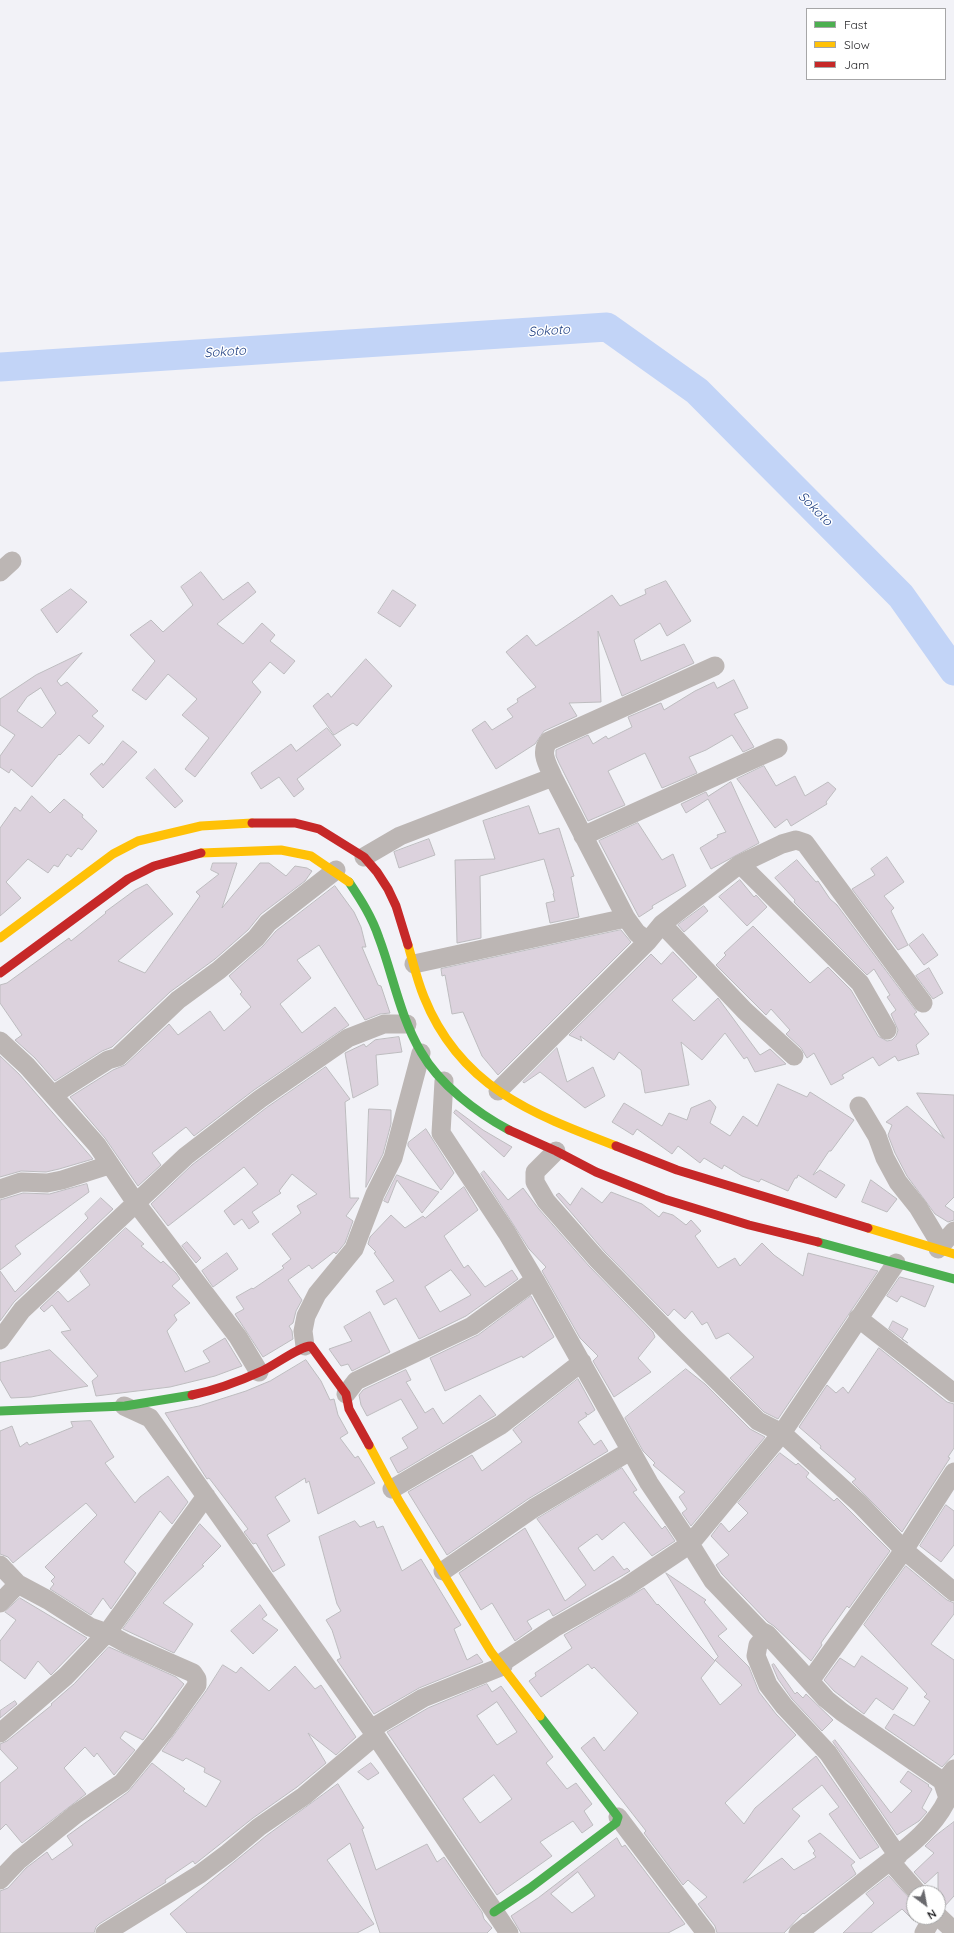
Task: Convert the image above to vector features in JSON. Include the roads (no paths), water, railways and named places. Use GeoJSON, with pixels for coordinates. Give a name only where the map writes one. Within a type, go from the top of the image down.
{"type":"FeatureCollection","features":[{"type":"Feature","properties":{"kind":"street"},"geometry":{"type":"LineString","coordinates":[[648,941],[637,933],[626,918],[553,777],[544,753],[545,746],[549,741],[715,666]]}},
{"type":"Feature","properties":{"kind":"street"},"geometry":{"type":"LineString","coordinates":[[583,836],[778,748]]}},
{"type":"Feature","properties":{"kind":"street"},"geometry":{"type":"LineString","coordinates":[[364,857],[400,836],[553,777]]}},
{"type":"Feature","properties":{"kind":"street"},"geometry":{"type":"LineString","coordinates":[[0,938],[113,854],[138,841],[158,834],[201,826],[238,823],[285,823],[305,825],[318,829],[326,837],[364,857],[388,888],[396,906],[424,997],[440,1028],[470,1069],[498,1091],[526,1108],[559,1124],[676,1170],[945,1249]]}},
{"type":"Feature","properties":{"kind":"street"},"geometry":{"type":"LineString","coordinates":[[498,1091],[648,941],[662,924],[740,864],[782,844],[796,840],[805,844],[923,1003]]}},
{"type":"Feature","properties":{"kind":"street"},"geometry":{"type":"LineString","coordinates":[[0,973],[80,913],[140,871],[193,854],[239,850],[281,850],[313,854],[347,879],[366,906],[379,937],[407,1024],[421,1053],[444,1081],[466,1102],[490,1120],[521,1136],[556,1151],[596,1172],[664,1199],[749,1225],[896,1263],[954,1280]]}},
{"type":"Feature","properties":{"kind":"street"},"geometry":{"type":"LineString","coordinates":[[740,864],[860,983],[887,1030]]}},
{"type":"Feature","properties":{"kind":"street"},"geometry":{"type":"LineString","coordinates":[[53,1095],[108,1060],[118,1057],[178,1000],[220,970],[256,938],[268,922],[336,870]]}},
{"type":"Feature","properties":{"kind":"street"},"geometry":{"type":"LineString","coordinates":[[414,964],[626,918]]}},
{"type":"Feature","properties":{"kind":"street"},"geometry":{"type":"LineString","coordinates":[[662,924],[745,1011],[794,1056]]}},
{"type":"Feature","properties":{"kind":"street"},"geometry":{"type":"LineString","coordinates":[[0,1340],[22,1310],[186,1156],[260,1099],[348,1038],[384,1024],[407,1024]]}},
{"type":"Feature","properties":{"kind":"street"},"geometry":{"type":"LineString","coordinates":[[0,1041],[27,1066],[97,1146],[136,1203],[238,1338],[259,1372]]}},
{"type":"Feature","properties":{"kind":"street"},"geometry":{"type":"LineString","coordinates":[[305,1346],[303,1330],[306,1316],[321,1290],[354,1249],[375,1194],[392,1158],[421,1053]]}},
{"type":"Feature","properties":{"kind":"street"},"geometry":{"type":"LineString","coordinates":[[444,1081],[440,1133],[507,1232],[536,1280],[630,1451],[649,1483],[713,1581],[760,1630],[767,1634],[810,1681],[842,1712],[912,1759],[950,1780],[948,1798],[942,1812],[921,1835],[798,1933]]}},
{"type":"Feature","properties":{"kind":"street"},"geometry":{"type":"LineString","coordinates":[[859,1106],[877,1136],[885,1158],[898,1182],[918,1208],[945,1249]]}},
{"type":"Feature","properties":{"kind":"street"},"geometry":{"type":"LineString","coordinates":[[556,1151],[535,1172],[535,1182],[546,1201],[597,1259],[758,1421],[782,1433],[860,1504],[904,1550],[954,1592]]}},
{"type":"Feature","properties":{"kind":"street"},"geometry":{"type":"LineString","coordinates":[[0,1189],[21,1182],[47,1183],[62,1180],[109,1165]]}},
{"type":"Feature","properties":{"kind":"street"},"geometry":{"type":"LineString","coordinates":[[945,1249],[954,1231]]}},
{"type":"Feature","properties":{"kind":"street"},"geometry":{"type":"LineString","coordinates":[[105,1933],[128,1927],[200,1874],[259,1827],[304,1796],[373,1733],[423,1698],[501,1665],[554,1628],[626,1587],[690,1544],[782,1433],[896,1263]]}},
{"type":"Feature","properties":{"kind":"street"},"geometry":{"type":"LineString","coordinates":[[346,1394],[356,1382],[472,1326],[536,1280]]}},
{"type":"Feature","properties":{"kind":"street"},"geometry":{"type":"LineString","coordinates":[[858,1318],[954,1392]]}},
{"type":"Feature","properties":{"kind":"street"},"geometry":{"type":"LineString","coordinates":[[0,1411],[124,1406],[193,1395],[225,1386],[270,1369],[286,1360],[305,1346],[311,1346],[346,1394],[348,1409],[392,1489],[491,1652],[706,1933]]}},
{"type":"Feature","properties":{"kind":"street"},"geometry":{"type":"LineString","coordinates":[[392,1489],[501,1425],[582,1362]]}},
{"type":"Feature","properties":{"kind":"street"},"geometry":{"type":"LineString","coordinates":[[124,1406],[150,1418],[373,1733],[509,1933]]}},
{"type":"Feature","properties":{"kind":"street"},"geometry":{"type":"LineString","coordinates":[[443,1571],[534,1508],[630,1451]]}},
{"type":"Feature","properties":{"kind":"street"},"geometry":{"type":"LineString","coordinates":[[810,1681],[904,1550],[954,1472]]}},
{"type":"Feature","properties":{"kind":"street"},"geometry":{"type":"LineString","coordinates":[[0,1733],[66,1676],[107,1633],[206,1496]]}},
{"type":"Feature","properties":{"kind":"street"},"geometry":{"type":"LineString","coordinates":[[0,1565],[18,1584],[48,1600],[90,1627],[107,1633],[192,1673],[197,1679],[197,1685],[165,1730],[122,1782],[76,1814],[19,1860],[0,1880]]}},
{"type":"Feature","properties":{"kind":"street"},"geometry":{"type":"LineString","coordinates":[[0,1603],[18,1584]]}},
{"type":"Feature","properties":{"kind":"street"},"geometry":{"type":"LineString","coordinates":[[767,1634],[758,1645],[756,1656],[768,1685],[784,1706],[828,1753],[913,1885]]}},
{"type":"Feature","properties":{"kind":"street"},"geometry":{"type":"LineString","coordinates":[[494,1912],[530,1888],[616,1823],[618,1817]]}},
{"type":"Feature","properties":{"kind":"street"},"geometry":{"type":"LineString","coordinates":[[946,1924],[954,1931]]}},
{"type":"Feature","properties":{"kind":"waterway","name":"Sokoto"},"geometry":{"type":"LineString","coordinates":[[0,367],[607,327],[697,391],[901,596],[954,671]]}}]}
